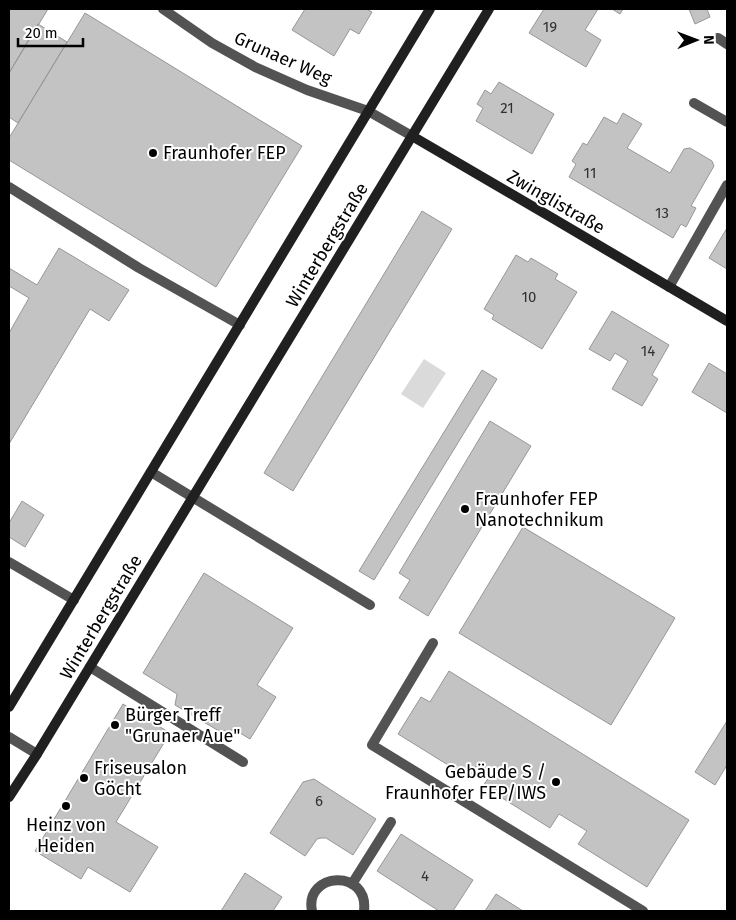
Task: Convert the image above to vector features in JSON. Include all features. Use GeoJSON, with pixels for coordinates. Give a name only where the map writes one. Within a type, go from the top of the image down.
{"type":"FeatureCollection","features":[{"type":"Feature","properties":{"kind":"main road","name":"Winterbergstraße"},"geometry":{"type":"LineString","coordinates":[[9,707],[430,9]]}},
{"type":"Feature","properties":{"kind":"main road","name":"Winterbergstraße"},"geometry":{"type":"LineString","coordinates":[[9,797],[90,667],[489,9]]}},
{"type":"Feature","properties":{"kind":"main road","name":"Zwinglistraße"},"geometry":{"type":"LineString","coordinates":[[412,136],[727,321]]}},
{"type":"Feature","properties":{"kind":"street","name":"Grunaer Weg"},"geometry":{"type":"LineString","coordinates":[[163,9],[212,43],[255,67],[307,90],[368,111]]}},
{"type":"Feature","properties":{"kind":"street"},"geometry":{"type":"LineString","coordinates":[[694,103],[727,122]]}},
{"type":"Feature","properties":{"kind":"street","name":"Zwinglistraße"},"geometry":{"type":"LineString","coordinates":[[368,111],[412,136]]}},
{"type":"Feature","properties":{"kind":"street"},"geometry":{"type":"LineString","coordinates":[[669,287],[727,185]]}},
{"type":"Feature","properties":{"kind":"street"},"geometry":{"type":"LineString","coordinates":[[9,187],[140,268],[240,325]]}},
{"type":"Feature","properties":{"kind":"street"},"geometry":{"type":"LineString","coordinates":[[151,472],[370,605]]}},
{"type":"Feature","properties":{"kind":"street"},"geometry":{"type":"LineString","coordinates":[[9,562],[74,600]]}},
{"type":"Feature","properties":{"kind":"street"},"geometry":{"type":"LineString","coordinates":[[433,643],[372,745],[643,911]]}},
{"type":"Feature","properties":{"kind":"street"},"geometry":{"type":"LineString","coordinates":[[90,667],[243,762]]}},
{"type":"Feature","properties":{"kind":"street"},"geometry":{"type":"LineString","coordinates":[[9,738],[37,754]]}},
{"type":"Feature","properties":{"kind":"street"},"geometry":{"type":"LineString","coordinates":[[352,884],[391,822]]}},
{"type":"Feature","properties":{"kind":"street"},"geometry":{"type":"LineString","coordinates":[[312,911],[312,899],[316,891],[329,881],[337,880],[345,880],[359,889],[365,904],[364,911]]}},
{"type":"Feature","properties":{"kind":"shaded area"},"geometry":{"type":"Polygon","coordinates":[[[424,359],[446,373],[423,408],[401,394],[424,359]]]}},
{"type":"Feature","properties":{"kind":"building"},"geometry":{"type":"Polygon","coordinates":[[[9,9],[48,9],[9,73],[9,9]]]}},
{"type":"Feature","properties":{"kind":"building"},"geometry":{"type":"Polygon","coordinates":[[[305,9],[366,9],[372,12],[359,34],[350,29],[334,56],[292,30],[305,9]]]}},
{"type":"Feature","properties":{"kind":"building"},"geometry":{"type":"Polygon","coordinates":[[[544,9],[598,9],[585,30],[601,40],[586,67],[529,33],[544,9]]]}},
{"type":"Feature","properties":{"kind":"building"},"geometry":{"type":"Polygon","coordinates":[[[612,9],[623,9],[620,14],[612,9]]]}},
{"type":"Feature","properties":{"kind":"building"},"geometry":{"type":"Polygon","coordinates":[[[689,9],[707,9],[710,17],[695,24],[689,9]]]}},
{"type":"Feature","properties":{"kind":"building","name":"Fraunhofer FEP"},"geometry":{"type":"Polygon","coordinates":[[[85,13],[302,146],[216,287],[9,160],[9,138],[85,13]]]}},
{"type":"Feature","properties":{"kind":"building"},"geometry":{"type":"Polygon","coordinates":[[[38,24],[67,42],[18,123],[9,117],[9,73],[38,24]]]}},
{"type":"Feature","properties":{"kind":"building"},"geometry":{"type":"Polygon","coordinates":[[[499,82],[554,114],[532,154],[476,121],[483,108],[477,104],[485,90],[491,94],[499,82]]]}},
{"type":"Feature","properties":{"kind":"building"},"geometry":{"type":"Polygon","coordinates":[[[623,113],[642,124],[627,148],[670,173],[684,149],[690,148],[712,161],[714,166],[691,206],[696,208],[686,227],[681,224],[673,238],[569,177],[576,164],[572,161],[583,143],[587,145],[604,117],[617,124],[623,113]]]}},
{"type":"Feature","properties":{"kind":"building"},"geometry":{"type":"Polygon","coordinates":[[[422,211],[452,229],[293,491],[264,473],[422,211]]]}},
{"type":"Feature","properties":{"kind":"building"},"geometry":{"type":"Polygon","coordinates":[[[727,228],[727,269],[709,258],[727,228]]]}},
{"type":"Feature","properties":{"kind":"building"},"geometry":{"type":"Polygon","coordinates":[[[59,248],[129,290],[109,321],[90,309],[9,444],[9,333],[29,298],[9,286],[9,268],[37,285],[59,248]]]}},
{"type":"Feature","properties":{"kind":"building"},"geometry":{"type":"Polygon","coordinates":[[[516,255],[528,262],[531,258],[558,274],[555,279],[577,292],[542,349],[492,319],[494,315],[484,309],[516,255]]]}},
{"type":"Feature","properties":{"kind":"building"},"geometry":{"type":"Polygon","coordinates":[[[612,311],[669,345],[652,375],[658,379],[642,406],[612,389],[628,361],[615,353],[610,361],[589,349],[612,311]]]}},
{"type":"Feature","properties":{"kind":"building"},"geometry":{"type":"Polygon","coordinates":[[[709,363],[727,374],[727,413],[692,392],[709,363]]]}},
{"type":"Feature","properties":{"kind":"building"},"geometry":{"type":"Polygon","coordinates":[[[482,370],[497,379],[374,580],[359,571],[482,370]]]}},
{"type":"Feature","properties":{"kind":"building","name":"Fraunhofer FEP Nanotechnikum"},"geometry":{"type":"Polygon","coordinates":[[[490,421],[531,446],[428,616],[399,598],[410,580],[399,573],[490,421]]]}},
{"type":"Feature","properties":{"kind":"building"},"geometry":{"type":"Polygon","coordinates":[[[22,501],[44,515],[25,547],[9,537],[9,523],[22,501]]]}},
{"type":"Feature","properties":{"kind":"building"},"geometry":{"type":"Polygon","coordinates":[[[523,527],[675,618],[611,725],[459,633],[523,527]]]}},
{"type":"Feature","properties":{"kind":"building"},"geometry":{"type":"Polygon","coordinates":[[[204,573],[293,628],[257,685],[276,697],[250,739],[235,730],[219,731],[175,705],[177,694],[143,673],[204,573]]]}},
{"type":"Feature","properties":{"kind":"building","name":"Gebäude S / Fraunhofer FEP/IWS"},"geometry":{"type":"Polygon","coordinates":[[[449,671],[689,820],[647,887],[578,844],[587,831],[559,814],[550,828],[483,786],[491,774],[476,766],[469,778],[398,734],[421,697],[430,702],[449,671]]]}},
{"type":"Feature","properties":{"kind":"building"},"geometry":{"type":"Polygon","coordinates":[[[123,704],[170,733],[116,822],[158,847],[130,892],[88,867],[81,879],[35,851],[123,704]]]}},
{"type":"Feature","properties":{"kind":"building"},"geometry":{"type":"Polygon","coordinates":[[[727,721],[727,765],[715,785],[695,772],[727,721]]]}},
{"type":"Feature","properties":{"kind":"building"},"geometry":{"type":"Polygon","coordinates":[[[314,779],[376,819],[353,855],[326,838],[321,838],[317,839],[305,856],[270,833],[303,782],[314,779]]]}},
{"type":"Feature","properties":{"kind":"building"},"geometry":{"type":"Polygon","coordinates":[[[401,834],[473,880],[453,911],[439,911],[377,871],[401,834]]]}},
{"type":"Feature","properties":{"kind":"building"},"geometry":{"type":"Polygon","coordinates":[[[245,873],[282,897],[273,911],[221,911],[245,873]]]}},
{"type":"Feature","properties":{"kind":"building"},"geometry":{"type":"Polygon","coordinates":[[[496,894],[523,911],[485,911],[496,894]]]}},
{"type":"Feature","properties":{"kind":"place","name":"Fraunhofer FEP"},"geometry":{"type":"Point","coordinates":[153,153]}},
{"type":"Feature","properties":{"kind":"place","name":"Fraunhofer FEP Nanotechnikum"},"geometry":{"type":"Point","coordinates":[465,509]}},
{"type":"Feature","properties":{"kind":"place","name":"Bürger Treff \"Grunaer Aue\""},"geometry":{"type":"Point","coordinates":[115,725]}},
{"type":"Feature","properties":{"kind":"place","name":"Friseusalon Göcht"},"geometry":{"type":"Point","coordinates":[84,778]}},
{"type":"Feature","properties":{"kind":"place","name":"Gebäude S / Fraunhofer FEP/IWS"},"geometry":{"type":"Point","coordinates":[556,782]}},
{"type":"Feature","properties":{"kind":"place","name":"Heinz von Heiden"},"geometry":{"type":"Point","coordinates":[66,806]}}]}
